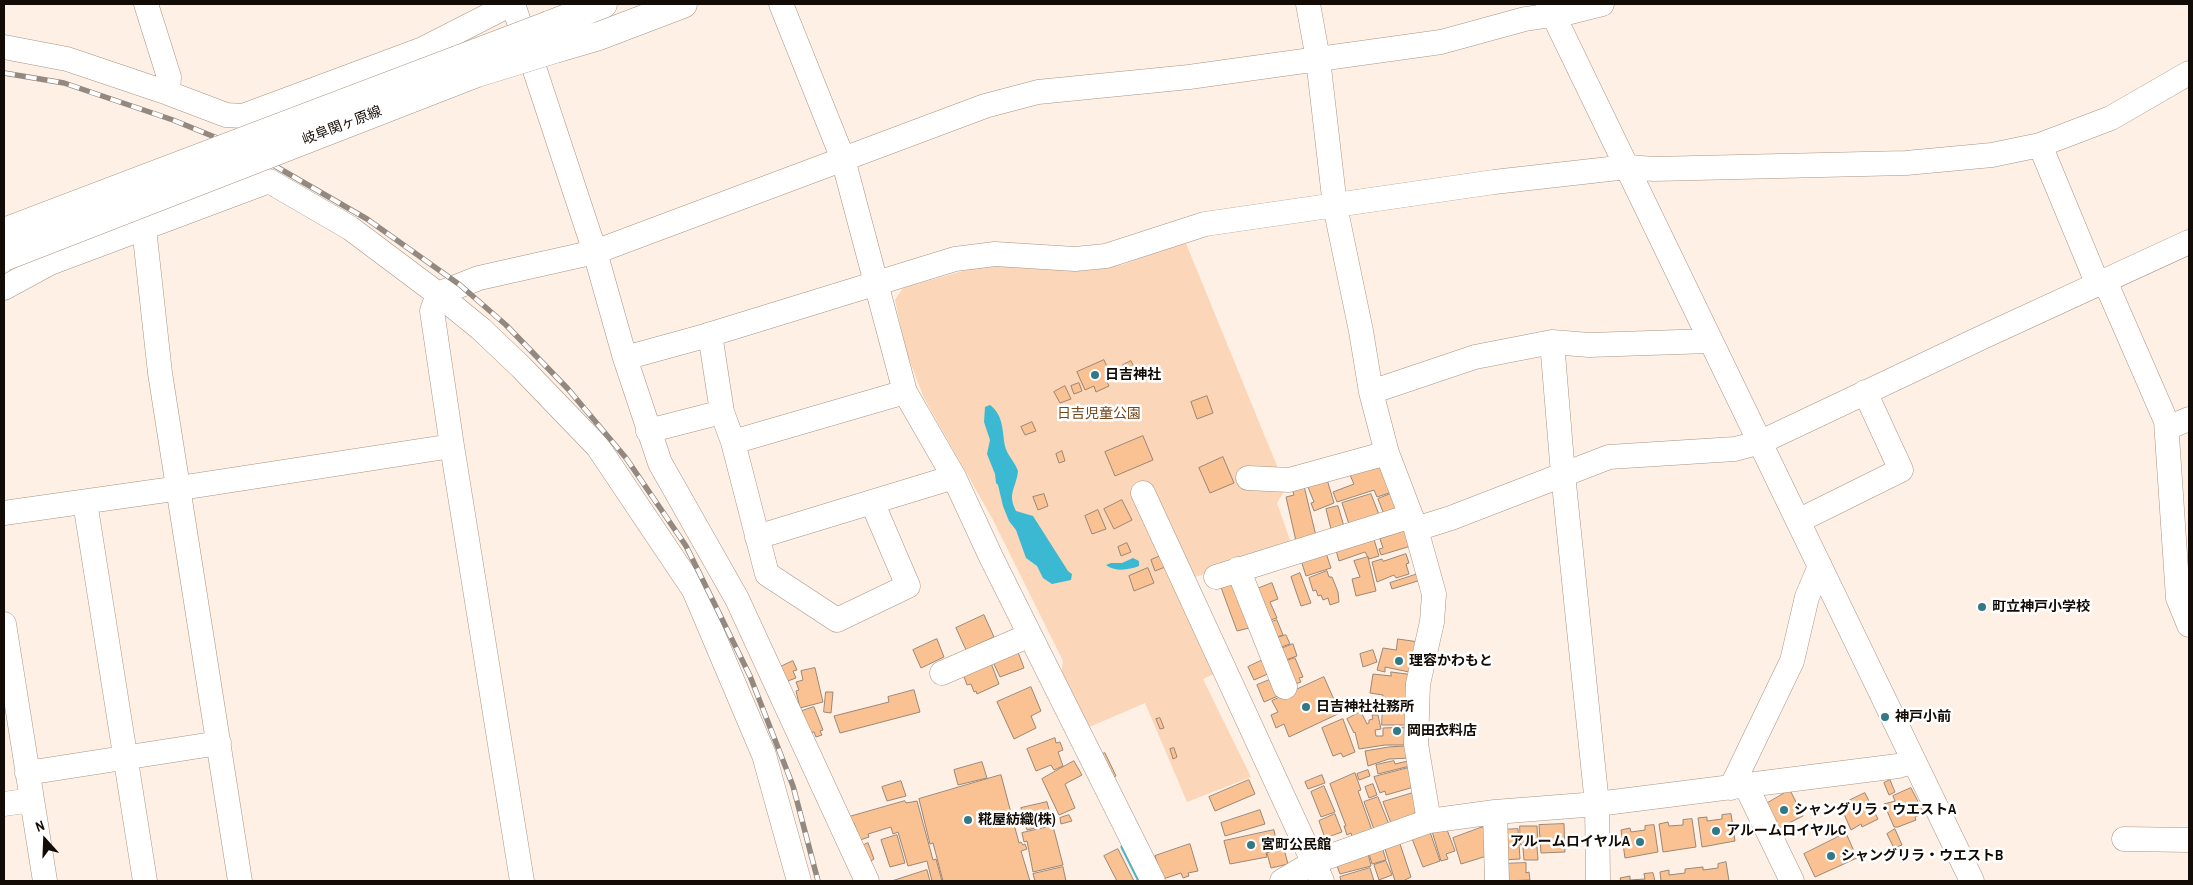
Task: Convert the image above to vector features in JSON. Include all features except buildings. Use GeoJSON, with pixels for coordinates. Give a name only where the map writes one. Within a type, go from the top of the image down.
{"type":"FeatureCollection","features":[{"type":"Feature","properties":{"kind":"main road","name":"岐阜関ヶ原線"},"geometry":{"type":"LineString","coordinates":[[4,257],[477,73],[554,36],[603,4]]}},
{"type":"Feature","properties":{"kind":"main road","name":"岐阜関ヶ原線"},"geometry":{"type":"LineString","coordinates":[[4,232],[554,36],[599,36],[683,4]]}},
{"type":"Feature","properties":{"kind":"street"},"geometry":{"type":"LineString","coordinates":[[146,4],[170,77],[168,93]]}},
{"type":"Feature","properties":{"kind":"street"},"geometry":{"type":"LineString","coordinates":[[4,47],[67,59],[226,115],[243,116],[423,49],[512,4],[595,252],[625,358],[660,463],[736,599],[867,881]]}},
{"type":"Feature","properties":{"kind":"street"},"geometry":{"type":"LineString","coordinates":[[781,4],[843,159],[905,392],[954,477],[1030,635],[1153,881]]}},
{"type":"Feature","properties":{"kind":"street"},"geometry":{"type":"LineString","coordinates":[[1308,4],[1318,58],[1335,206],[1361,331],[1371,392],[1387,453],[1413,523],[1434,594],[1432,622],[1418,684],[1416,744],[1429,821]]}},
{"type":"Feature","properties":{"kind":"street"},"geometry":{"type":"LineString","coordinates":[[522,881],[432,311],[438,294],[479,278],[595,252],[986,106],[1038,92],[1189,77],[1440,42],[1525,19],[1550,9],[1566,13],[1602,4]]}},
{"type":"Feature","properties":{"kind":"street"},"geometry":{"type":"LineString","coordinates":[[1550,9],[1972,881]]}},
{"type":"Feature","properties":{"kind":"street"},"geometry":{"type":"LineString","coordinates":[[625,358],[955,259],[995,254],[1075,259],[1106,256],[1205,224],[1494,182],[1627,167],[1664,169],[1906,163],[1992,155],[2040,145],[2111,118],[2189,74]]}},
{"type":"Feature","properties":{"kind":"street"},"geometry":{"type":"LineString","coordinates":[[2040,145],[2166,422],[2178,598],[2189,625]]}},
{"type":"Feature","properties":{"kind":"street"},"geometry":{"type":"LineString","coordinates":[[4,288],[50,263],[269,181],[350,228],[481,329],[521,367],[598,447],[694,590],[764,755],[800,881]]}},
{"type":"Feature","properties":{"kind":"street"},"geometry":{"type":"LineString","coordinates":[[144,228],[160,373],[180,488],[240,881]]}},
{"type":"Feature","properties":{"kind":"street"},"geometry":{"type":"LineString","coordinates":[[1285,687],[1227,573],[1413,523],[1451,518],[1609,457],[1735,449],[1761,442],[2189,242]]}},
{"type":"Feature","properties":{"kind":"street"},"geometry":{"type":"LineString","coordinates":[[710,334],[722,412],[733,442],[767,574],[837,620],[908,586],[872,502]]}},
{"type":"Feature","properties":{"kind":"street"},"geometry":{"type":"LineString","coordinates":[[1371,392],[1475,357],[1552,342],[1589,345],[1710,341]]}},
{"type":"Feature","properties":{"kind":"street"},"geometry":{"type":"LineString","coordinates":[[1552,342],[1563,474],[1597,804],[1598,881]]}},
{"type":"Feature","properties":{"kind":"street"},"geometry":{"type":"LineString","coordinates":[[733,442],[905,392]]}},
{"type":"Feature","properties":{"kind":"street"},"geometry":{"type":"LineString","coordinates":[[1798,521],[1902,470],[1865,392]]}},
{"type":"Feature","properties":{"kind":"street"},"geometry":{"type":"LineString","coordinates":[[648,431],[722,412]]}},
{"type":"Feature","properties":{"kind":"street"},"geometry":{"type":"LineString","coordinates":[[2167,428],[2189,419]]}},
{"type":"Feature","properties":{"kind":"street"},"geometry":{"type":"LineString","coordinates":[[4,513],[452,446]]}},
{"type":"Feature","properties":{"kind":"street"},"geometry":{"type":"LineString","coordinates":[[1248,478],[1289,480],[1387,453]]}},
{"type":"Feature","properties":{"kind":"street"},"geometry":{"type":"LineString","coordinates":[[757,537],[954,477]]}},
{"type":"Feature","properties":{"kind":"street"},"geometry":{"type":"LineString","coordinates":[[1143,493],[1318,872]]}},
{"type":"Feature","properties":{"kind":"street"},"geometry":{"type":"LineString","coordinates":[[84,502],[145,881]]}},
{"type":"Feature","properties":{"kind":"street"},"geometry":{"type":"LineString","coordinates":[[1738,787],[1792,661],[1807,597],[1820,566]]}},
{"type":"Feature","properties":{"kind":"street"},"geometry":{"type":"LineString","coordinates":[[4,624],[10,702],[28,773],[45,881]]}},
{"type":"Feature","properties":{"kind":"street"},"geometry":{"type":"LineString","coordinates":[[942,674],[1030,635]]}},
{"type":"Feature","properties":{"kind":"street"},"geometry":{"type":"LineString","coordinates":[[28,773],[219,743]]}},
{"type":"Feature","properties":{"kind":"street"},"geometry":{"type":"LineString","coordinates":[[1282,881],[1318,872],[1429,821],[1495,812],[1597,804],[1738,787],[1898,766],[1914,761]]}},
{"type":"Feature","properties":{"kind":"street"},"geometry":{"type":"LineString","coordinates":[[1738,787],[1792,881]]}},
{"type":"Feature","properties":{"kind":"street"},"geometry":{"type":"LineString","coordinates":[[4,804],[32,800]]}},
{"type":"Feature","properties":{"kind":"street"},"geometry":{"type":"LineString","coordinates":[[1495,812],[1497,881]]}},
{"type":"Feature","properties":{"kind":"street"},"geometry":{"type":"LineString","coordinates":[[2124,839],[2189,840]]}},
{"type":"Feature","properties":{"kind":"green space","name":"日吉児童公園"},"geometry":{"type":"Polygon","coordinates":[[[1185,241],[1286,488],[1277,503],[1292,546],[1176,583],[1216,673],[1203,679],[1251,777],[1187,802],[1145,703],[1087,728],[1061,679],[1063,661],[993,520],[924,398],[906,351],[895,300],[903,288],[984,265],[1083,269],[1122,265],[1185,241]]]}},
{"type":"Feature","properties":{"kind":"water"},"geometry":{"type":"Polygon","coordinates":[[[990,405],[998,414],[1002,424],[1006,449],[1018,471],[1012,495],[1013,505],[1016,511],[1033,516],[1068,571],[1072,574],[1071,580],[1052,584],[1043,578],[1037,566],[1026,558],[1016,530],[1009,521],[1003,506],[995,474],[987,454],[990,440],[984,422],[985,407],[990,405]]]}},
{"type":"Feature","properties":{"kind":"water"},"geometry":{"type":"Polygon","coordinates":[[[1133,558],[1139,561],[1139,566],[1131,569],[1114,569],[1106,565],[1122,563],[1133,558]]]}},
{"type":"Feature","properties":{"kind":"waterway"},"geometry":{"type":"LineString","coordinates":[[1123,847],[1140,881]]}},
{"type":"Feature","properties":{"kind":"railway"},"geometry":{"type":"LineString","coordinates":[[4,73],[64,83],[173,120],[249,151],[367,219],[460,285],[506,325],[568,389],[626,458],[686,546],[750,676],[793,786],[818,881]]}},
{"type":"Feature","properties":{"kind":"place","name":"日吉神社"},"geometry":{"type":"Point","coordinates":[1095,375]}},
{"type":"Feature","properties":{"kind":"place","name":"町立神戸小学校"},"geometry":{"type":"Point","coordinates":[1982,607]}},
{"type":"Feature","properties":{"kind":"place","name":"理容かわもと"},"geometry":{"type":"Point","coordinates":[1399,661]}},
{"type":"Feature","properties":{"kind":"place","name":"日吉神社社務所"},"geometry":{"type":"Point","coordinates":[1306,707]}},
{"type":"Feature","properties":{"kind":"place","name":"神戸小前"},"geometry":{"type":"Point","coordinates":[1885,717]}},
{"type":"Feature","properties":{"kind":"place","name":"岡田衣料店"},"geometry":{"type":"Point","coordinates":[1397,731]}},
{"type":"Feature","properties":{"kind":"place","name":"シャングリラ・ウエストA"},"geometry":{"type":"Point","coordinates":[1784,810]}},
{"type":"Feature","properties":{"kind":"place","name":"糀屋紡織(株)"},"geometry":{"type":"Point","coordinates":[968,820]}},
{"type":"Feature","properties":{"kind":"place","name":"アルームロイヤルC"},"geometry":{"type":"Point","coordinates":[1716,831]}},
{"type":"Feature","properties":{"kind":"place","name":"アルームロイヤルA"},"geometry":{"type":"Point","coordinates":[1640,842]}},
{"type":"Feature","properties":{"kind":"place","name":"宮町公民館"},"geometry":{"type":"Point","coordinates":[1251,845]}},
{"type":"Feature","properties":{"kind":"place","name":"シャングリラ・ウエストB"},"geometry":{"type":"Point","coordinates":[1831,856]}}]}
